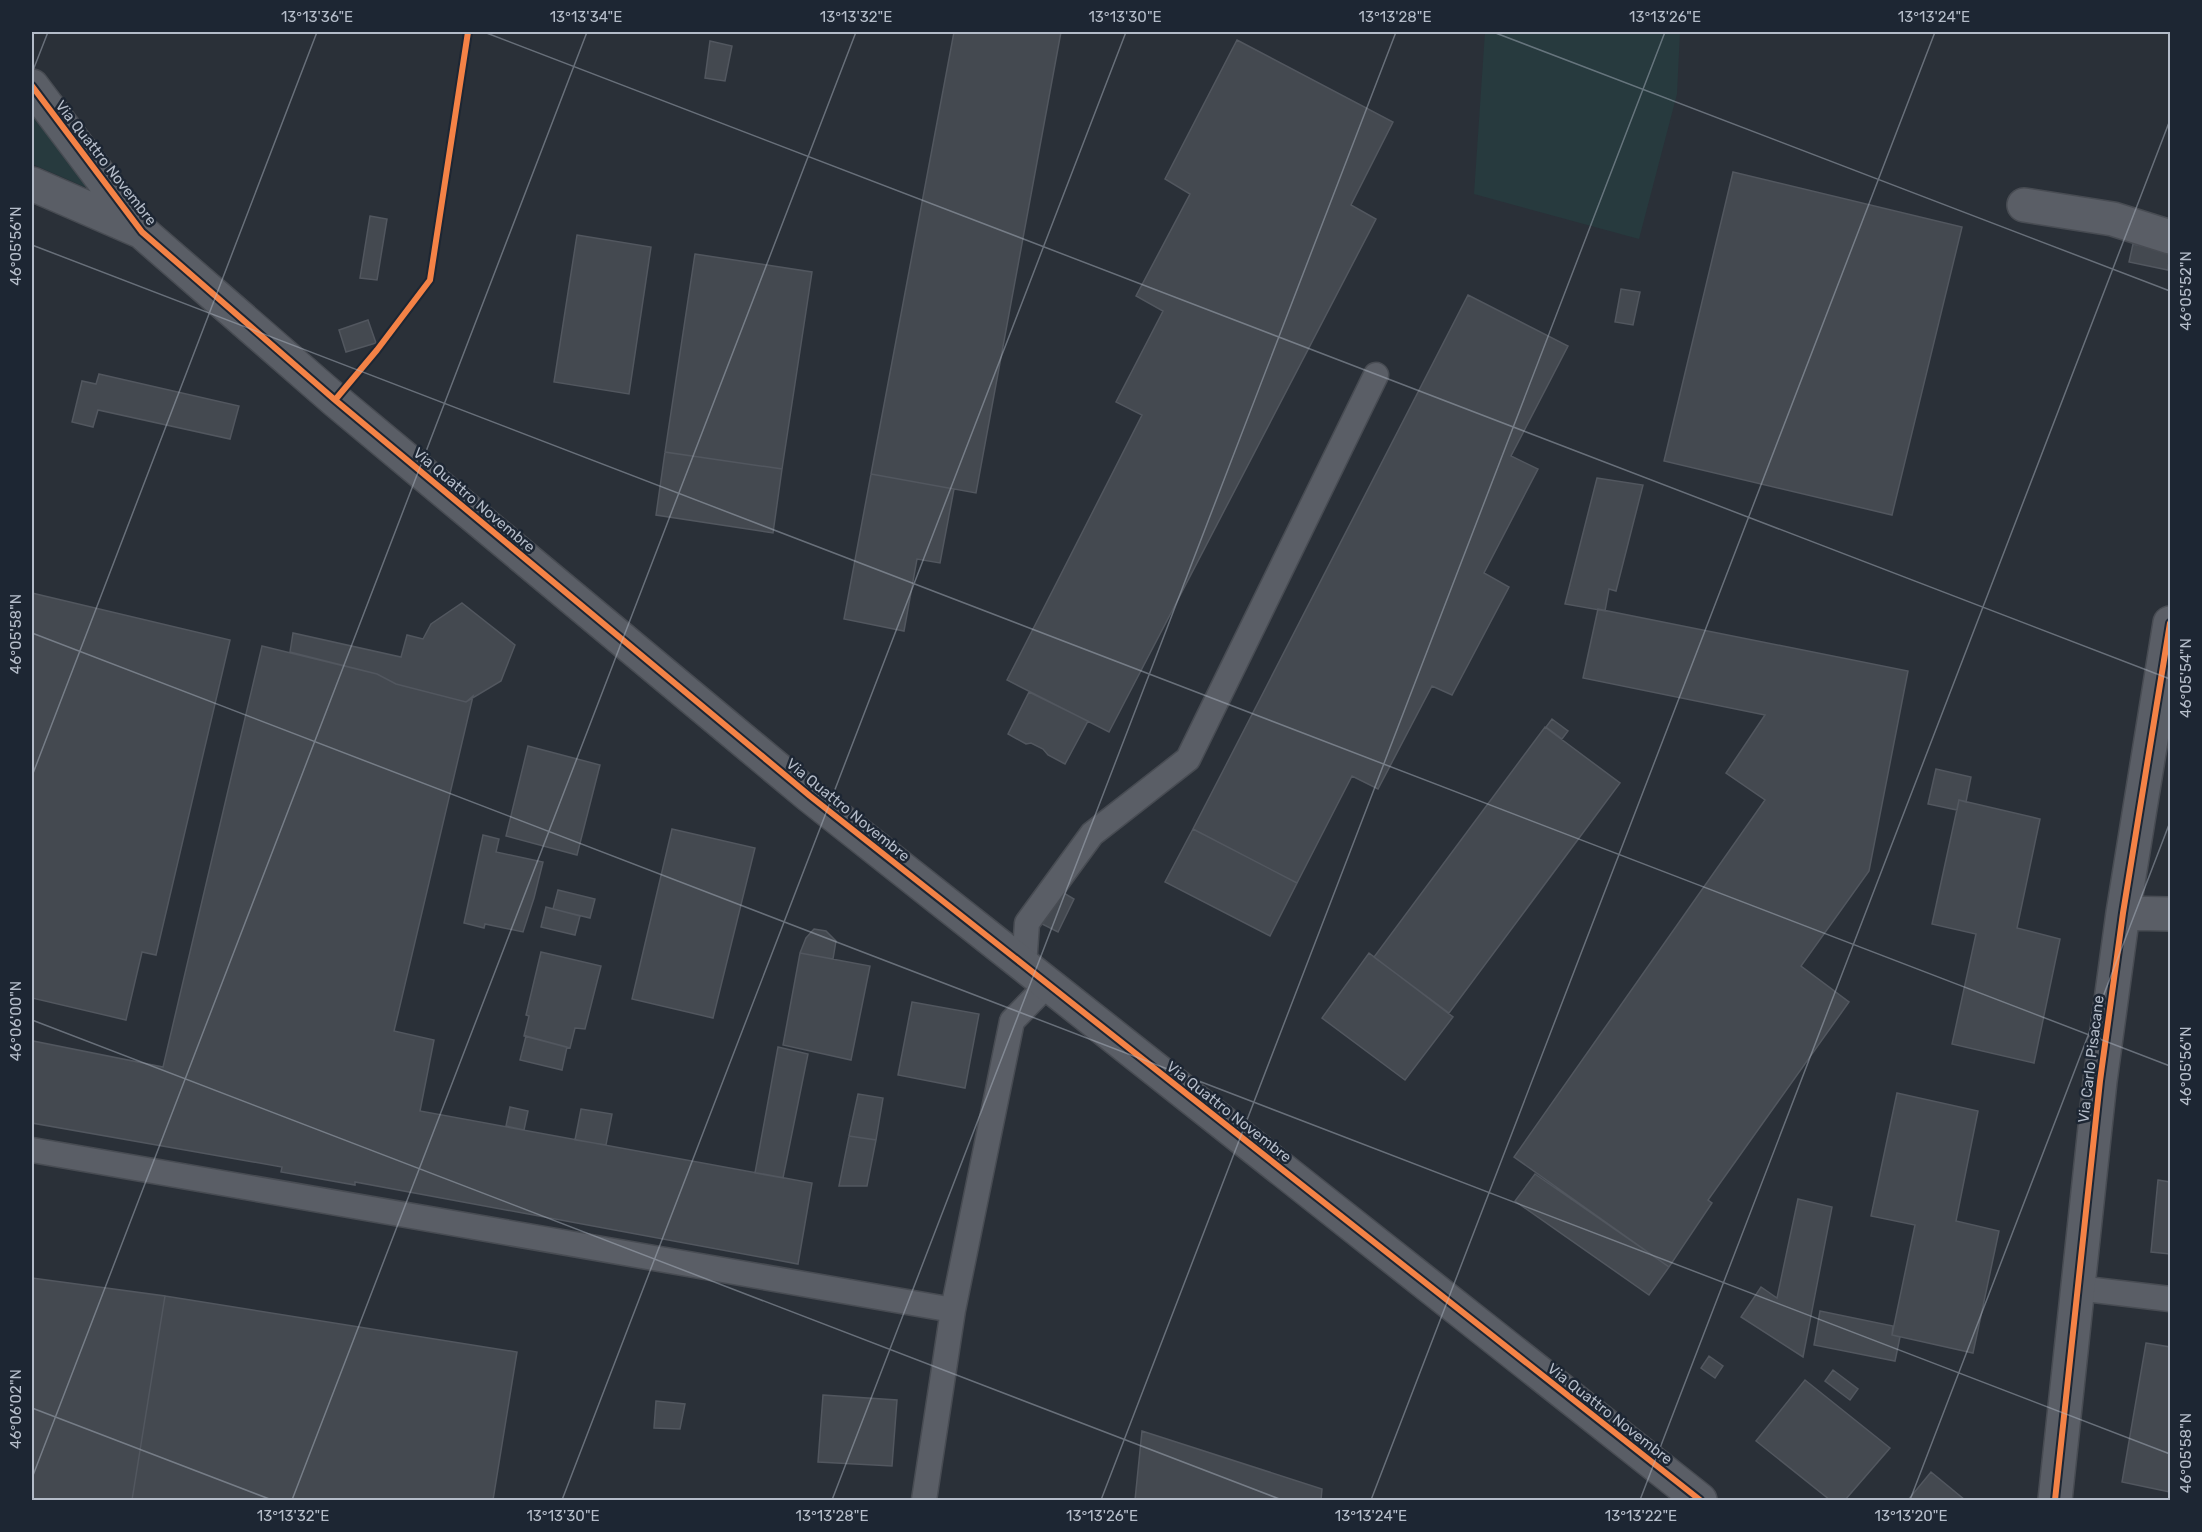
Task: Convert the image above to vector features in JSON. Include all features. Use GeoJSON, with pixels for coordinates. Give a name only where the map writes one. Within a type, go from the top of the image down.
{"type":"FeatureCollection","features":[{"type":"Feature","properties":{"kind":"street","name":"Via Quattro Novembre"},"geometry":{"type":"LineString","coordinates":[[32,86],[142,232],[335,400],[810,796],[1700,1500]]}},
{"type":"Feature","properties":{"kind":"street","name":"Via Quattro Novembre"},"geometry":{"type":"LineString","coordinates":[[32,184],[142,232]]}},
{"type":"Feature","properties":{"kind":"street"},"geometry":{"type":"LineString","coordinates":[[2024,206],[2113,219],[2170,237]]}},
{"type":"Feature","properties":{"kind":"street","name":"Via Carlo Pisacane"},"geometry":{"type":"LineString","coordinates":[[2055,1500],[2100,1081],[2123,913],[2170,623]]}},
{"type":"Feature","properties":{"kind":"street"},"geometry":{"type":"LineString","coordinates":[[2123,913],[2170,914]]}},
{"type":"Feature","properties":{"kind":"lane"},"geometry":{"type":"LineString","coordinates":[[924,1500],[953,1310],[1012,1021],[1036,975],[1027,922],[1092,834],[1188,759],[1376,375]]}},
{"type":"Feature","properties":{"kind":"lane"},"geometry":{"type":"LineString","coordinates":[[32,1150],[953,1310]]}},
{"type":"Feature","properties":{"kind":"lane"},"geometry":{"type":"LineString","coordinates":[[2078,1288],[2170,1299]]}},
{"type":"Feature","properties":{"kind":"green space"},"geometry":{"type":"Polygon","coordinates":[[[1485,32],[1680,32],[1677,94],[1639,239],[1474,194],[1485,32]]]}},
{"type":"Feature","properties":{"kind":"green space"},"geometry":{"type":"Polygon","coordinates":[[[32,113],[94,191],[32,164],[32,113]]]}},
{"type":"Feature","properties":{"kind":"building"},"geometry":{"type":"Polygon","coordinates":[[[954,32],[1061,32],[976,493],[871,474],[954,32]]]}},
{"type":"Feature","properties":{"kind":"building"},"geometry":{"type":"Polygon","coordinates":[[[1237,40],[1393,122],[1351,205],[1376,219],[1109,732],[1007,680],[1142,415],[1116,402],[1163,311],[1136,296],[1190,194],[1165,179],[1237,40]]]}},
{"type":"Feature","properties":{"kind":"building"},"geometry":{"type":"Polygon","coordinates":[[[710,41],[732,46],[725,81],[705,78],[710,41]]]}},
{"type":"Feature","properties":{"kind":"building"},"geometry":{"type":"Polygon","coordinates":[[[1733,172],[1962,227],[1892,515],[1664,461],[1733,172]]]}},
{"type":"Feature","properties":{"kind":"building"},"geometry":{"type":"Polygon","coordinates":[[[370,216],[387,219],[377,280],[360,278],[370,216]]]}},
{"type":"Feature","properties":{"kind":"building"},"geometry":{"type":"Polygon","coordinates":[[[577,235],[651,247],[629,394],[554,382],[577,235]]]}},
{"type":"Feature","properties":{"kind":"building"},"geometry":{"type":"Polygon","coordinates":[[[2133,244],[2170,252],[2168,270],[2129,262],[2133,244]]]}},
{"type":"Feature","properties":{"kind":"building"},"geometry":{"type":"Polygon","coordinates":[[[695,254],[812,272],[782,469],[665,452],[695,254]]]}},
{"type":"Feature","properties":{"kind":"building"},"geometry":{"type":"Polygon","coordinates":[[[1621,289],[1640,292],[1633,325],[1615,322],[1621,289]]]}},
{"type":"Feature","properties":{"kind":"building"},"geometry":{"type":"Polygon","coordinates":[[[1468,295],[1568,346],[1511,456],[1538,469],[1484,573],[1509,587],[1452,695],[1432,686],[1378,789],[1352,776],[1297,883],[1193,829],[1468,295]]]}},
{"type":"Feature","properties":{"kind":"building"},"geometry":{"type":"Polygon","coordinates":[[[368,320],[376,343],[346,352],[339,330],[368,320]]]}},
{"type":"Feature","properties":{"kind":"building"},"geometry":{"type":"Polygon","coordinates":[[[99,374],[239,406],[230,439],[98,410],[93,427],[72,422],[82,381],[96,384],[99,374]]]}},
{"type":"Feature","properties":{"kind":"building"},"geometry":{"type":"Polygon","coordinates":[[[665,452],[782,469],[773,533],[656,515],[665,452]]]}},
{"type":"Feature","properties":{"kind":"building"},"geometry":{"type":"Polygon","coordinates":[[[871,474],[954,489],[940,563],[917,559],[904,631],[844,619],[871,474]]]}},
{"type":"Feature","properties":{"kind":"building"},"geometry":{"type":"Polygon","coordinates":[[[1597,478],[1643,485],[1616,591],[1609,589],[1605,611],[1565,604],[1597,478]]]}},
{"type":"Feature","properties":{"kind":"building"},"geometry":{"type":"Polygon","coordinates":[[[32,593],[230,640],[156,955],[142,952],[126,1020],[32,998],[32,593]]]}},
{"type":"Feature","properties":{"kind":"building"},"geometry":{"type":"Polygon","coordinates":[[[462,603],[515,645],[501,681],[466,702],[396,684],[377,674],[290,652],[293,633],[401,657],[407,635],[423,639],[431,624],[462,603]]]}},
{"type":"Feature","properties":{"kind":"building"},"geometry":{"type":"Polygon","coordinates":[[[1598,609],[1908,671],[1869,871],[1801,966],[1849,1002],[1708,1200],[1712,1203],[1669,1267],[1514,1157],[1765,800],[1726,773],[1765,715],[1583,678],[1598,609]]]}},
{"type":"Feature","properties":{"kind":"building"},"geometry":{"type":"Polygon","coordinates":[[[262,646],[377,674],[396,684],[466,702],[473,696],[394,1031],[434,1040],[420,1111],[812,1183],[798,1264],[355,1182],[355,1185],[281,1172],[282,1167],[32,1123],[33,1041],[163,1067],[262,646]]]}},
{"type":"Feature","properties":{"kind":"building"},"geometry":{"type":"Polygon","coordinates":[[[1029,692],[1088,721],[1065,764],[1048,755],[1043,749],[1031,743],[1026,744],[1008,734],[1029,692]]]}},
{"type":"Feature","properties":{"kind":"building"},"geometry":{"type":"Polygon","coordinates":[[[1552,719],[1568,731],[1562,739],[1546,727],[1552,719]]]}},
{"type":"Feature","properties":{"kind":"building"},"geometry":{"type":"Polygon","coordinates":[[[1545,727],[1620,783],[1449,1013],[1374,957],[1545,727]]]}},
{"type":"Feature","properties":{"kind":"building"},"geometry":{"type":"Polygon","coordinates":[[[528,746],[600,765],[577,855],[506,836],[528,746]]]}},
{"type":"Feature","properties":{"kind":"building"},"geometry":{"type":"Polygon","coordinates":[[[1936,769],[1971,777],[1966,802],[1959,800],[1957,810],[1928,804],[1936,769]]]}},
{"type":"Feature","properties":{"kind":"building"},"geometry":{"type":"Polygon","coordinates":[[[1959,800],[2040,819],[2017,928],[2060,939],[2034,1063],[1952,1044],[1976,934],[1932,924],[1959,800]]]}},
{"type":"Feature","properties":{"kind":"building"},"geometry":{"type":"Polygon","coordinates":[[[672,829],[755,848],[713,1018],[632,999],[672,829]]]}},
{"type":"Feature","properties":{"kind":"building"},"geometry":{"type":"Polygon","coordinates":[[[1193,829],[1297,883],[1270,936],[1165,882],[1193,829]]]}},
{"type":"Feature","properties":{"kind":"building"},"geometry":{"type":"Polygon","coordinates":[[[483,835],[499,839],[496,852],[543,862],[523,932],[485,924],[484,928],[464,923],[483,835]]]}},
{"type":"Feature","properties":{"kind":"building"},"geometry":{"type":"Polygon","coordinates":[[[1057,889],[1074,899],[1058,932],[1040,923],[1057,889]]]}},
{"type":"Feature","properties":{"kind":"building"},"geometry":{"type":"Polygon","coordinates":[[[558,890],[595,899],[590,918],[553,909],[558,890]]]}},
{"type":"Feature","properties":{"kind":"building"},"geometry":{"type":"Polygon","coordinates":[[[546,907],[580,916],[575,935],[541,927],[546,907]]]}},
{"type":"Feature","properties":{"kind":"building"},"geometry":{"type":"Polygon","coordinates":[[[814,929],[826,931],[836,941],[833,959],[800,953],[806,938],[814,929]]]}},
{"type":"Feature","properties":{"kind":"building"},"geometry":{"type":"Polygon","coordinates":[[[541,952],[601,966],[585,1029],[575,1028],[570,1048],[524,1036],[529,1016],[526,1015],[541,952]]]}},
{"type":"Feature","properties":{"kind":"building"},"geometry":{"type":"Polygon","coordinates":[[[800,953],[870,966],[851,1060],[783,1045],[800,953]]]}},
{"type":"Feature","properties":{"kind":"building"},"geometry":{"type":"Polygon","coordinates":[[[1369,953],[1453,1017],[1405,1080],[1322,1018],[1369,953]]]}},
{"type":"Feature","properties":{"kind":"building"},"geometry":{"type":"Polygon","coordinates":[[[912,1002],[979,1014],[965,1088],[898,1075],[912,1002]]]}},
{"type":"Feature","properties":{"kind":"building"},"geometry":{"type":"Polygon","coordinates":[[[526,1036],[567,1047],[562,1070],[520,1060],[526,1036]]]}},
{"type":"Feature","properties":{"kind":"building"},"geometry":{"type":"Polygon","coordinates":[[[778,1047],[808,1054],[783,1178],[755,1173],[778,1047]]]}},
{"type":"Feature","properties":{"kind":"building"},"geometry":{"type":"Polygon","coordinates":[[[1897,1093],[1978,1111],[1956,1221],[1999,1231],[1973,1353],[1892,1335],[1915,1225],[1871,1216],[1897,1093]]]}},
{"type":"Feature","properties":{"kind":"building"},"geometry":{"type":"Polygon","coordinates":[[[858,1094],[883,1098],[876,1140],[849,1136],[858,1094]]]}},
{"type":"Feature","properties":{"kind":"building"},"geometry":{"type":"Polygon","coordinates":[[[510,1107],[528,1111],[524,1130],[506,1126],[510,1107]]]}},
{"type":"Feature","properties":{"kind":"building"},"geometry":{"type":"Polygon","coordinates":[[[581,1109],[612,1114],[606,1145],[575,1140],[581,1109]]]}},
{"type":"Feature","properties":{"kind":"building"},"geometry":{"type":"Polygon","coordinates":[[[849,1136],[876,1140],[867,1186],[839,1186],[849,1136]]]}},
{"type":"Feature","properties":{"kind":"building"},"geometry":{"type":"Polygon","coordinates":[[[1535,1174],[1669,1267],[1649,1295],[1515,1201],[1535,1174]]]}},
{"type":"Feature","properties":{"kind":"building"},"geometry":{"type":"Polygon","coordinates":[[[2158,1180],[2170,1182],[2170,1254],[2151,1252],[2158,1180]]]}},
{"type":"Feature","properties":{"kind":"building"},"geometry":{"type":"Polygon","coordinates":[[[1798,1199],[1832,1207],[1803,1357],[1741,1317],[1761,1287],[1777,1298],[1798,1199]]]}},
{"type":"Feature","properties":{"kind":"building"},"geometry":{"type":"Polygon","coordinates":[[[32,1278],[165,1296],[132,1500],[32,1500],[32,1278]]]}},
{"type":"Feature","properties":{"kind":"building"},"geometry":{"type":"Polygon","coordinates":[[[165,1296],[517,1352],[493,1500],[132,1500],[165,1296]]]}},
{"type":"Feature","properties":{"kind":"building"},"geometry":{"type":"Polygon","coordinates":[[[1820,1311],[1893,1326],[1892,1335],[1900,1337],[1895,1361],[1814,1345],[1820,1311]]]}},
{"type":"Feature","properties":{"kind":"building"},"geometry":{"type":"Polygon","coordinates":[[[2146,1343],[2170,1347],[2170,1492],[2122,1482],[2146,1343]]]}},
{"type":"Feature","properties":{"kind":"building"},"geometry":{"type":"Polygon","coordinates":[[[1709,1356],[1723,1366],[1715,1378],[1701,1368],[1709,1356]]]}},
{"type":"Feature","properties":{"kind":"building"},"geometry":{"type":"Polygon","coordinates":[[[1833,1370],[1858,1389],[1850,1400],[1825,1381],[1833,1370]]]}},
{"type":"Feature","properties":{"kind":"building"},"geometry":{"type":"Polygon","coordinates":[[[1805,1380],[1890,1448],[1845,1500],[1830,1500],[1756,1441],[1805,1380]]]}},
{"type":"Feature","properties":{"kind":"building"},"geometry":{"type":"Polygon","coordinates":[[[823,1395],[897,1400],[892,1466],[818,1462],[823,1395]]]}},
{"type":"Feature","properties":{"kind":"building"},"geometry":{"type":"Polygon","coordinates":[[[656,1401],[685,1404],[680,1429],[654,1428],[656,1401]]]}},
{"type":"Feature","properties":{"kind":"building"},"geometry":{"type":"Polygon","coordinates":[[[1142,1431],[1322,1489],[1321,1500],[1135,1500],[1142,1431]]]}},
{"type":"Feature","properties":{"kind":"building"},"geometry":{"type":"Polygon","coordinates":[[[1931,1472],[1965,1500],[1908,1500],[1931,1472]]]}},
{"type":"Feature","properties":{"kind":"cycle path"},"geometry":{"type":"LineString","coordinates":[[335,400],[377,350],[430,280],[468,32]]}},
{"type":"Feature","properties":{"kind":"cycle path"},"geometry":{"type":"LineString","coordinates":[[32,86],[142,232],[335,400],[810,796],[1700,1500]]}},
{"type":"Feature","properties":{"kind":"cycle path"},"geometry":{"type":"LineString","coordinates":[[2055,1500],[2100,1081],[2123,913],[2170,623]]}}]}
